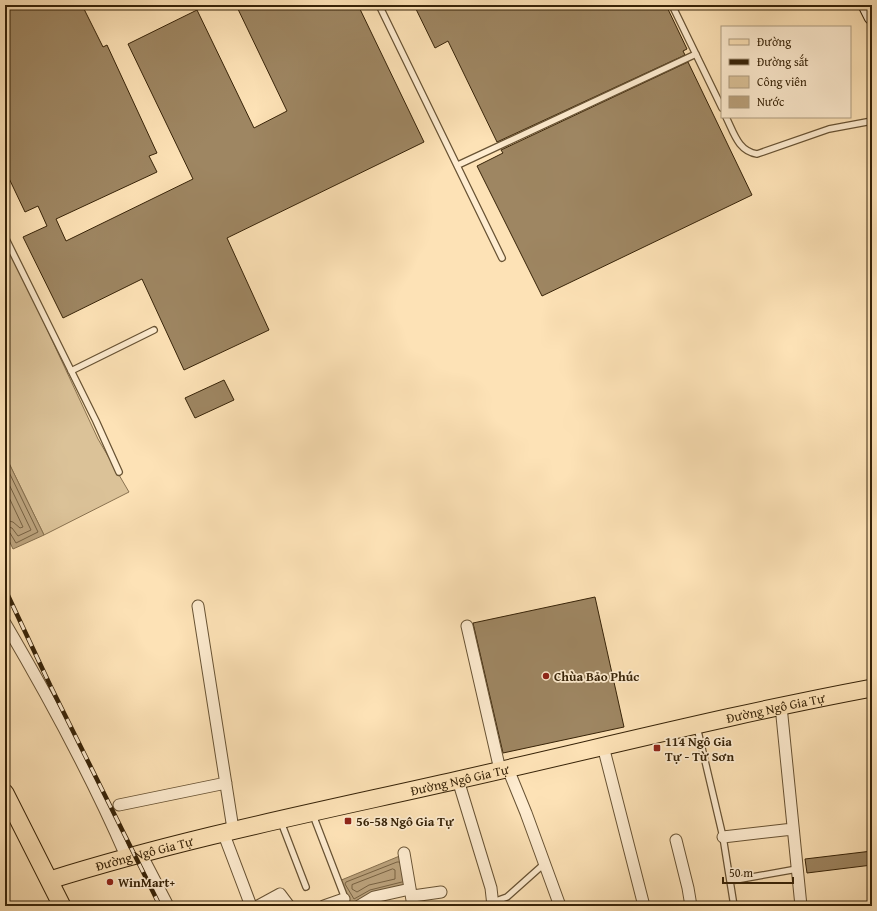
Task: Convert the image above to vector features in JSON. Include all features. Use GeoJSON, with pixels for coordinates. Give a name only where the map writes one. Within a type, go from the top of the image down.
{"type":"FeatureCollection","features":[{"type":"Feature","properties":{"kind":"main road","name":"Đường Ngô Gia Tự"},"geometry":{"type":"LineString","coordinates":[[50,880],[133,854],[228,831],[504,770],[781,706],[872,688]]}},
{"type":"Feature","properties":{"kind":"main road"},"geometry":{"type":"LineString","coordinates":[[5,793],[62,906]]}},
{"type":"Feature","properties":{"kind":"street"},"geometry":{"type":"LineString","coordinates":[[866,5],[872,17]]}},
{"type":"Feature","properties":{"kind":"street"},"geometry":{"type":"LineString","coordinates":[[198,606],[226,783],[228,831],[250,906]]}},
{"type":"Feature","properties":{"kind":"street"},"geometry":{"type":"LineString","coordinates":[[5,622],[48,695],[111,822],[168,906]]}},
{"type":"Feature","properties":{"kind":"street"},"geometry":{"type":"LineString","coordinates":[[467,626],[504,770],[526,813],[560,906]]}},
{"type":"Feature","properties":{"kind":"street"},"geometry":{"type":"LineString","coordinates":[[781,706],[801,906]]}},
{"type":"Feature","properties":{"kind":"street"},"geometry":{"type":"LineString","coordinates":[[603,746],[644,906]]}},
{"type":"Feature","properties":{"kind":"street"},"geometry":{"type":"LineString","coordinates":[[458,780],[491,888],[493,904]]}},
{"type":"Feature","properties":{"kind":"street"},"geometry":{"type":"LineString","coordinates":[[120,805],[226,783]]}},
{"type":"Feature","properties":{"kind":"street"},"geometry":{"type":"LineString","coordinates":[[723,837],[793,829]]}},
{"type":"Feature","properties":{"kind":"street"},"geometry":{"type":"LineString","coordinates":[[676,840],[691,906]]}},
{"type":"Feature","properties":{"kind":"street"},"geometry":{"type":"LineString","coordinates":[[404,853],[412,897]]}},
{"type":"Feature","properties":{"kind":"street"},"geometry":{"type":"LineString","coordinates":[[359,906],[374,897],[412,897],[440,892]]}},
{"type":"Feature","properties":{"kind":"street"},"geometry":{"type":"LineString","coordinates":[[258,906],[280,894],[289,906]]}},
{"type":"Feature","properties":{"kind":"street"},"geometry":{"type":"LineString","coordinates":[[324,906],[346,902]]}},
{"type":"Feature","properties":{"kind":"lane"},"geometry":{"type":"LineString","coordinates":[[379,5],[502,258]]}},
{"type":"Feature","properties":{"kind":"lane"},"geometry":{"type":"LineString","coordinates":[[672,5],[721,106]]}},
{"type":"Feature","properties":{"kind":"lane"},"geometry":{"type":"LineString","coordinates":[[458,165],[696,54]]}},
{"type":"Feature","properties":{"kind":"lane"},"geometry":{"type":"LineString","coordinates":[[726,118],[740,147],[748,153],[757,154],[829,129],[872,121]]}},
{"type":"Feature","properties":{"kind":"lane"},"geometry":{"type":"LineString","coordinates":[[5,237],[71,370],[119,472]]}},
{"type":"Feature","properties":{"kind":"lane"},"geometry":{"type":"LineString","coordinates":[[71,370],[154,330]]}},
{"type":"Feature","properties":{"kind":"lane"},"geometry":{"type":"LineString","coordinates":[[697,725],[723,837],[734,906]]}},
{"type":"Feature","properties":{"kind":"lane"},"geometry":{"type":"LineString","coordinates":[[312,812],[346,902]]}},
{"type":"Feature","properties":{"kind":"lane"},"geometry":{"type":"LineString","coordinates":[[280,819],[306,887]]}},
{"type":"Feature","properties":{"kind":"lane"},"geometry":{"type":"LineString","coordinates":[[493,904],[507,897],[545,864]]}},
{"type":"Feature","properties":{"kind":"lane"},"geometry":{"type":"LineString","coordinates":[[730,881],[797,869]]}},
{"type":"Feature","properties":{"kind":"green space"},"geometry":{"type":"Polygon","coordinates":[[[5,239],[98,439],[129,492],[44,535],[5,455],[5,239]]]}},
{"type":"Feature","properties":{"kind":"water"},"geometry":{"type":"Polygon","coordinates":[[[5,455],[44,535],[13,549],[5,532],[5,455]]]}},
{"type":"Feature","properties":{"kind":"water"},"geometry":{"type":"Polygon","coordinates":[[[402,855],[407,886],[352,906],[339,881],[402,855]]]}},
{"type":"Feature","properties":{"kind":"building"},"geometry":{"type":"Polygon","coordinates":[[[5,5],[82,5],[103,47],[107,45],[157,153],[149,156],[157,172],[56,219],[66,241],[193,179],[128,44],[197,10],[254,128],[287,111],[236,5],[358,5],[424,142],[227,238],[269,330],[184,370],[142,279],[63,318],[23,237],[47,226],[38,206],[25,212],[5,170],[5,5]]]}},
{"type":"Feature","properties":{"kind":"building"},"geometry":{"type":"Polygon","coordinates":[[[414,5],[666,5],[687,49],[683,51],[685,55],[497,142],[448,41],[435,48],[414,5]]]}},
{"type":"Feature","properties":{"kind":"building"},"geometry":{"type":"Polygon","coordinates":[[[688,62],[752,195],[542,296],[477,166],[503,153],[501,150],[688,62]]]}},
{"type":"Feature","properties":{"kind":"building"},"geometry":{"type":"Polygon","coordinates":[[[224,380],[234,400],[195,418],[185,398],[224,380]]]}},
{"type":"Feature","properties":{"kind":"building","name":"Chùa Bảo Phúc"},"geometry":{"type":"Polygon","coordinates":[[[595,597],[624,727],[503,753],[473,623],[595,597]]]}},
{"type":"Feature","properties":{"kind":"building"},"geometry":{"type":"Polygon","coordinates":[[[872,851],[872,865],[807,873],[805,859],[872,851]]]}},
{"type":"Feature","properties":{"kind":"railway"},"geometry":{"type":"LineString","coordinates":[[5,589],[50,685],[160,906]]}},
{"type":"Feature","properties":{"kind":"place","name":"Chùa Bảo Phúc"},"geometry":{"type":"Point","coordinates":[546,676]}},
{"type":"Feature","properties":{"kind":"place","name":"114 Ngô Gia Tự - Từ Sơn"},"geometry":{"type":"Point","coordinates":[657,748]}},
{"type":"Feature","properties":{"kind":"place","name":"56-58 Ngô Gia Tự"},"geometry":{"type":"Point","coordinates":[348,821]}},
{"type":"Feature","properties":{"kind":"place","name":"WinMart+"},"geometry":{"type":"Point","coordinates":[110,882]}}]}
